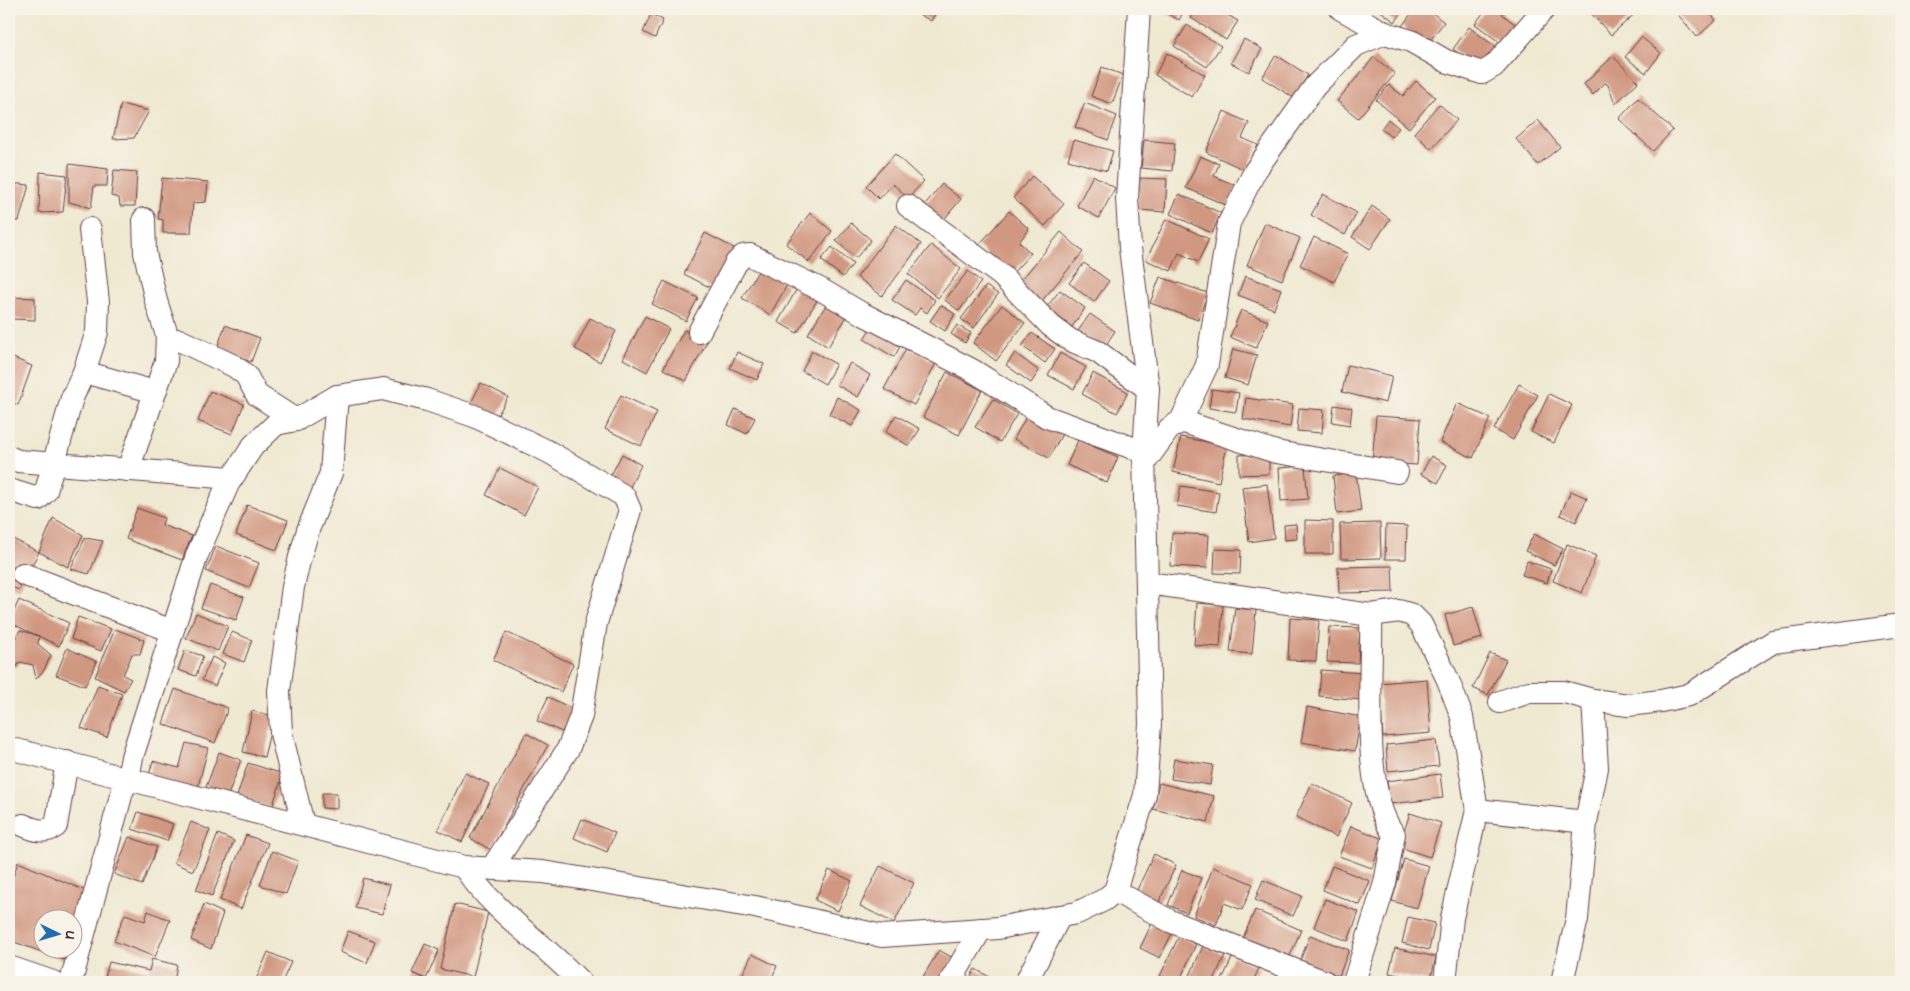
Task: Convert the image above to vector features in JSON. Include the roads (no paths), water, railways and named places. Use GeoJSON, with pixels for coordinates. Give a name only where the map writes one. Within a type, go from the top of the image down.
{"type":"FeatureCollection","features":[{"type":"Feature","properties":{"kind":"street"},"geometry":{"type":"LineString","coordinates":[[9,748],[68,762],[156,789],[303,824],[464,867],[543,872],[754,907],[882,936],[981,929],[1077,913],[1104,900],[1115,891],[1146,796],[1150,724],[1145,517],[1148,389],[1130,248],[1127,198],[1139,9]]}},
{"type":"Feature","properties":{"kind":"street"},"geometry":{"type":"LineString","coordinates":[[1341,9],[1385,33],[1411,41],[1446,61],[1482,73],[1494,66],[1544,9]]}},
{"type":"Feature","properties":{"kind":"street"},"geometry":{"type":"LineString","coordinates":[[1145,457],[1169,429],[1181,421],[1207,365],[1230,223],[1255,171],[1315,86],[1356,45],[1385,33]]}},
{"type":"Feature","properties":{"kind":"street"},"geometry":{"type":"LineString","coordinates":[[908,206],[1002,276],[1051,326],[1070,340],[1098,352],[1148,389]]}},
{"type":"Feature","properties":{"kind":"street"},"geometry":{"type":"LineString","coordinates":[[128,470],[166,361],[167,335],[156,302],[144,253],[144,219]]}},
{"type":"Feature","properties":{"kind":"street"},"geometry":{"type":"LineString","coordinates":[[9,490],[38,499],[46,490],[52,463],[72,398],[84,372],[97,332],[98,302],[90,229]]}},
{"type":"Feature","properties":{"kind":"street"},"geometry":{"type":"LineString","coordinates":[[700,332],[736,264],[743,256],[750,255],[820,289],[861,313],[972,370],[1047,416],[1145,457]]}},
{"type":"Feature","properties":{"kind":"street"},"geometry":{"type":"LineString","coordinates":[[179,340],[234,366],[246,375],[257,395],[296,420]]}},
{"type":"Feature","properties":{"kind":"street"},"geometry":{"type":"LineString","coordinates":[[84,372],[155,392]]}},
{"type":"Feature","properties":{"kind":"street"},"geometry":{"type":"LineString","coordinates":[[71,982],[122,792],[128,780],[132,757],[196,555],[232,478],[253,446],[276,424],[296,420],[337,396],[383,389],[427,400],[474,416],[549,452],[624,496],[630,510],[596,623],[581,716],[568,749],[492,868]]}},
{"type":"Feature","properties":{"kind":"street"},"geometry":{"type":"LineString","coordinates":[[303,824],[282,733],[279,691],[293,587],[300,557],[308,530],[331,473],[337,396]]}},
{"type":"Feature","properties":{"kind":"street"},"geometry":{"type":"LineString","coordinates":[[1181,421],[1276,452],[1397,472]]}},
{"type":"Feature","properties":{"kind":"street"},"geometry":{"type":"LineString","coordinates":[[9,458],[18,461],[232,478]]}},
{"type":"Feature","properties":{"kind":"street"},"geometry":{"type":"LineString","coordinates":[[23,574],[172,631]]}},
{"type":"Feature","properties":{"kind":"street"},"geometry":{"type":"LineString","coordinates":[[1148,583],[1371,615],[1399,611],[1412,615],[1421,624],[1448,680],[1462,717],[1477,810],[1452,918],[1445,982]]}},
{"type":"Feature","properties":{"kind":"street"},"geometry":{"type":"LineString","coordinates":[[1354,982],[1385,883],[1394,834],[1386,824],[1375,781],[1371,710],[1371,615]]}},
{"type":"Feature","properties":{"kind":"street"},"geometry":{"type":"LineString","coordinates":[[1500,702],[1529,692],[1564,692],[1593,700],[1628,705],[1689,695],[1773,642],[1901,625]]}},
{"type":"Feature","properties":{"kind":"street"},"geometry":{"type":"LineString","coordinates":[[1562,982],[1577,918],[1586,822],[1597,768],[1593,700]]}},
{"type":"Feature","properties":{"kind":"street"},"geometry":{"type":"LineString","coordinates":[[23,825],[36,830],[50,830],[56,826],[68,762]]}},
{"type":"Feature","properties":{"kind":"street"},"geometry":{"type":"LineString","coordinates":[[1477,810],[1586,822]]}},
{"type":"Feature","properties":{"kind":"street"},"geometry":{"type":"LineString","coordinates":[[464,867],[471,878],[510,920],[568,969],[580,982]]}},
{"type":"Feature","properties":{"kind":"street"},"geometry":{"type":"LineString","coordinates":[[1115,891],[1170,921],[1325,982]]}},
{"type":"Feature","properties":{"kind":"street"},"geometry":{"type":"LineString","coordinates":[[1026,982],[1060,916]]}},
{"type":"Feature","properties":{"kind":"street"},"geometry":{"type":"LineString","coordinates":[[950,982],[981,929]]}},
{"type":"Feature","properties":{"kind":"street"},"geometry":{"type":"LineString","coordinates":[[9,967],[53,982]]}}]}
